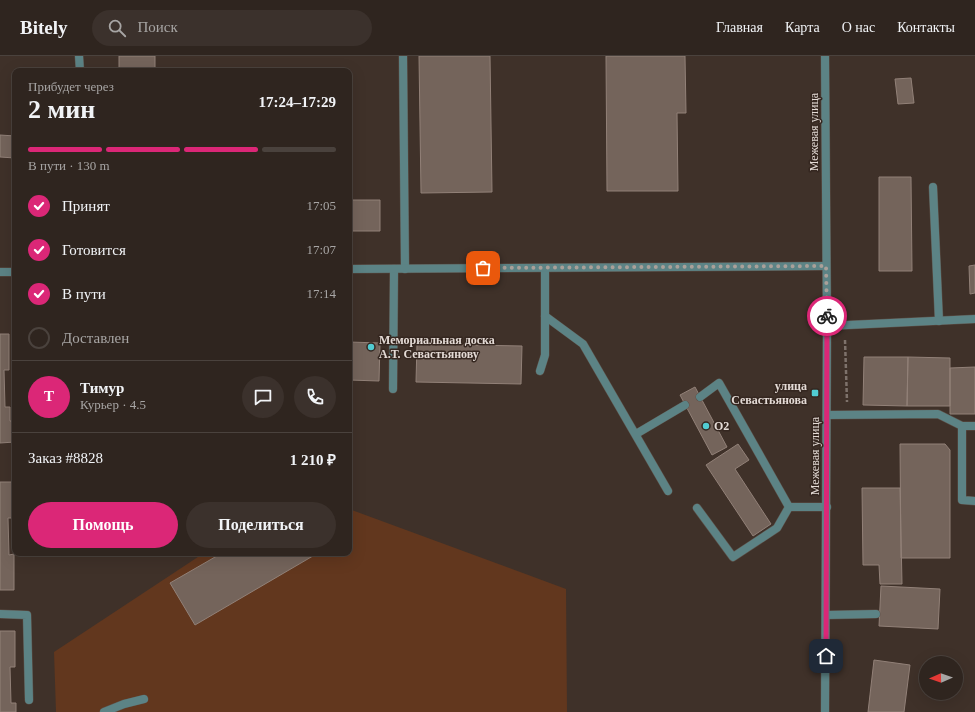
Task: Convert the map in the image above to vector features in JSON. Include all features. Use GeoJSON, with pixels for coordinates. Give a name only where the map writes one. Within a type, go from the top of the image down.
{"type":"FeatureCollection","features":[{"type":"Feature","properties":{"kind":"street"},"geometry":{"type":"LineString","coordinates":[[79,56],[80,68]]}},
{"type":"Feature","properties":{"kind":"street"},"geometry":{"type":"LineString","coordinates":[[403,56],[405,269]]}},
{"type":"Feature","properties":{"kind":"street","name":"Межевая улица"},"geometry":{"type":"LineString","coordinates":[[825,56],[827,326],[825,712]]}},
{"type":"Feature","properties":{"kind":"street"},"geometry":{"type":"LineString","coordinates":[[933,187],[939,321]]}},
{"type":"Feature","properties":{"kind":"street"},"geometry":{"type":"LineString","coordinates":[[352,269],[826,266]]}},
{"type":"Feature","properties":{"kind":"street"},"geometry":{"type":"LineString","coordinates":[[540,371],[545,355],[545,268]]}},
{"type":"Feature","properties":{"kind":"street"},"geometry":{"type":"LineString","coordinates":[[394,269],[394,389]]}},
{"type":"Feature","properties":{"kind":"street"},"geometry":{"type":"LineString","coordinates":[[0,272],[12,272]]}},
{"type":"Feature","properties":{"kind":"street"},"geometry":{"type":"LineString","coordinates":[[546,316],[583,344],[668,491]]}},
{"type":"Feature","properties":{"kind":"street"},"geometry":{"type":"LineString","coordinates":[[827,326],[975,319]]}},
{"type":"Feature","properties":{"kind":"street"},"geometry":{"type":"LineString","coordinates":[[700,397],[719,384],[789,507]]}},
{"type":"Feature","properties":{"kind":"street"},"geometry":{"type":"LineString","coordinates":[[636,434],[685,405]]}},
{"type":"Feature","properties":{"kind":"street"},"geometry":{"type":"LineString","coordinates":[[827,415],[938,414],[962,426],[975,426]]}},
{"type":"Feature","properties":{"kind":"street"},"geometry":{"type":"LineString","coordinates":[[962,426],[962,500],[975,501]]}},
{"type":"Feature","properties":{"kind":"street"},"geometry":{"type":"LineString","coordinates":[[789,507],[827,507]]}},
{"type":"Feature","properties":{"kind":"street"},"geometry":{"type":"LineString","coordinates":[[697,508],[733,557],[777,528],[789,507]]}},
{"type":"Feature","properties":{"kind":"street"},"geometry":{"type":"LineString","coordinates":[[0,614],[27,615],[29,700]]}},
{"type":"Feature","properties":{"kind":"street"},"geometry":{"type":"LineString","coordinates":[[826,615],[876,614]]}},
{"type":"Feature","properties":{"kind":"street"},"geometry":{"type":"LineString","coordinates":[[104,712],[124,704],[144,699]]}},
{"type":"Feature","properties":{"kind":"path"},"geometry":{"type":"LineString","coordinates":[[845,340],[847,414]]}},
{"type":"Feature","properties":{"kind":"shaded area"},"geometry":{"type":"Polygon","coordinates":[[[352,510],[566,589],[567,712],[56,712],[54,652],[199,556],[352,556],[352,510]]]}},
{"type":"Feature","properties":{"kind":"building"},"geometry":{"type":"Polygon","coordinates":[[[119,56],[155,56],[155,68],[119,68],[119,56]]]}},
{"type":"Feature","properties":{"kind":"building"},"geometry":{"type":"Polygon","coordinates":[[[419,56],[490,56],[492,192],[421,193],[419,56]]]}},
{"type":"Feature","properties":{"kind":"building"},"geometry":{"type":"Polygon","coordinates":[[[606,56],[685,56],[686,113],[677,113],[678,191],[607,191],[606,56]]]}},
{"type":"Feature","properties":{"kind":"building"},"geometry":{"type":"Polygon","coordinates":[[[911,78],[914,103],[898,104],[895,79],[911,78]]]}},
{"type":"Feature","properties":{"kind":"building"},"geometry":{"type":"Polygon","coordinates":[[[0,135],[12,136],[12,158],[0,157],[0,135]]]}},
{"type":"Feature","properties":{"kind":"building"},"geometry":{"type":"Polygon","coordinates":[[[879,177],[911,177],[912,271],[879,271],[879,177]]]}},
{"type":"Feature","properties":{"kind":"building"},"geometry":{"type":"Polygon","coordinates":[[[352,200],[380,200],[380,231],[352,231],[352,200]]]}},
{"type":"Feature","properties":{"kind":"building"},"geometry":{"type":"Polygon","coordinates":[[[975,265],[975,293],[970,294],[969,266],[975,265]]]}},
{"type":"Feature","properties":{"kind":"building"},"geometry":{"type":"Polygon","coordinates":[[[0,334],[9,334],[9,370],[4,370],[5,407],[10,407],[10,421],[12,421],[12,442],[0,443],[0,334]]]}},
{"type":"Feature","properties":{"kind":"building"},"geometry":{"type":"Polygon","coordinates":[[[352,342],[380,343],[379,381],[352,380],[352,342]]]}},
{"type":"Feature","properties":{"kind":"building"},"geometry":{"type":"Polygon","coordinates":[[[417,344],[522,346],[521,384],[416,382],[417,344]]]}},
{"type":"Feature","properties":{"kind":"building"},"geometry":{"type":"Polygon","coordinates":[[[864,357],[908,357],[907,406],[863,405],[864,357]]]}},
{"type":"Feature","properties":{"kind":"building"},"geometry":{"type":"Polygon","coordinates":[[[908,357],[950,358],[950,406],[907,406],[908,357]]]}},
{"type":"Feature","properties":{"kind":"building"},"geometry":{"type":"Polygon","coordinates":[[[975,367],[975,414],[950,414],[950,368],[975,367]]]}},
{"type":"Feature","properties":{"kind":"building","name":"O2"},"geometry":{"type":"Polygon","coordinates":[[[695,387],[727,447],[712,455],[680,395],[695,387]]]}},
{"type":"Feature","properties":{"kind":"building"},"geometry":{"type":"Polygon","coordinates":[[[738,444],[749,460],[735,469],[771,524],[753,536],[706,465],[738,444]]]}},
{"type":"Feature","properties":{"kind":"building"},"geometry":{"type":"Polygon","coordinates":[[[900,444],[945,444],[950,450],[950,558],[901,558],[900,444]]]}},
{"type":"Feature","properties":{"kind":"building"},"geometry":{"type":"Polygon","coordinates":[[[0,482],[12,482],[12,518],[8,518],[9,555],[14,556],[14,590],[0,590],[0,482]]]}},
{"type":"Feature","properties":{"kind":"building"},"geometry":{"type":"Polygon","coordinates":[[[862,488],[900,488],[902,584],[880,584],[879,565],[863,565],[862,488]]]}},
{"type":"Feature","properties":{"kind":"building"},"geometry":{"type":"Polygon","coordinates":[[[217,556],[313,556],[195,625],[170,583],[217,556]]]}},
{"type":"Feature","properties":{"kind":"building"},"geometry":{"type":"Polygon","coordinates":[[[881,586],[940,589],[938,629],[879,626],[881,586]]]}},
{"type":"Feature","properties":{"kind":"building"},"geometry":{"type":"Polygon","coordinates":[[[0,631],[15,631],[15,667],[10,667],[11,703],[16,703],[16,712],[0,712],[0,631]]]}},
{"type":"Feature","properties":{"kind":"building"},"geometry":{"type":"Polygon","coordinates":[[[874,660],[910,665],[904,712],[868,712],[874,660]]]}},
{"type":"Feature","properties":{"kind":"way so far"},"geometry":{"type":"LineString","coordinates":[[483,268],[826,266],[827,316]]}},
{"type":"Feature","properties":{"kind":"place","name":"Мемориальная доска А.Т. Севастьянову"},"geometry":{"type":"Point","coordinates":[371,347]}},
{"type":"Feature","properties":{"kind":"place","name":"улица Севастьянова"},"geometry":{"type":"Point","coordinates":[815,393]}},
{"type":"Feature","properties":{"kind":"place","name":"O2"},"geometry":{"type":"Point","coordinates":[706,426]}},
{"type":"Feature","properties":{"kind":"route"},"geometry":{"type":"LineString","coordinates":[[826,656],[827,316]]}}]}
